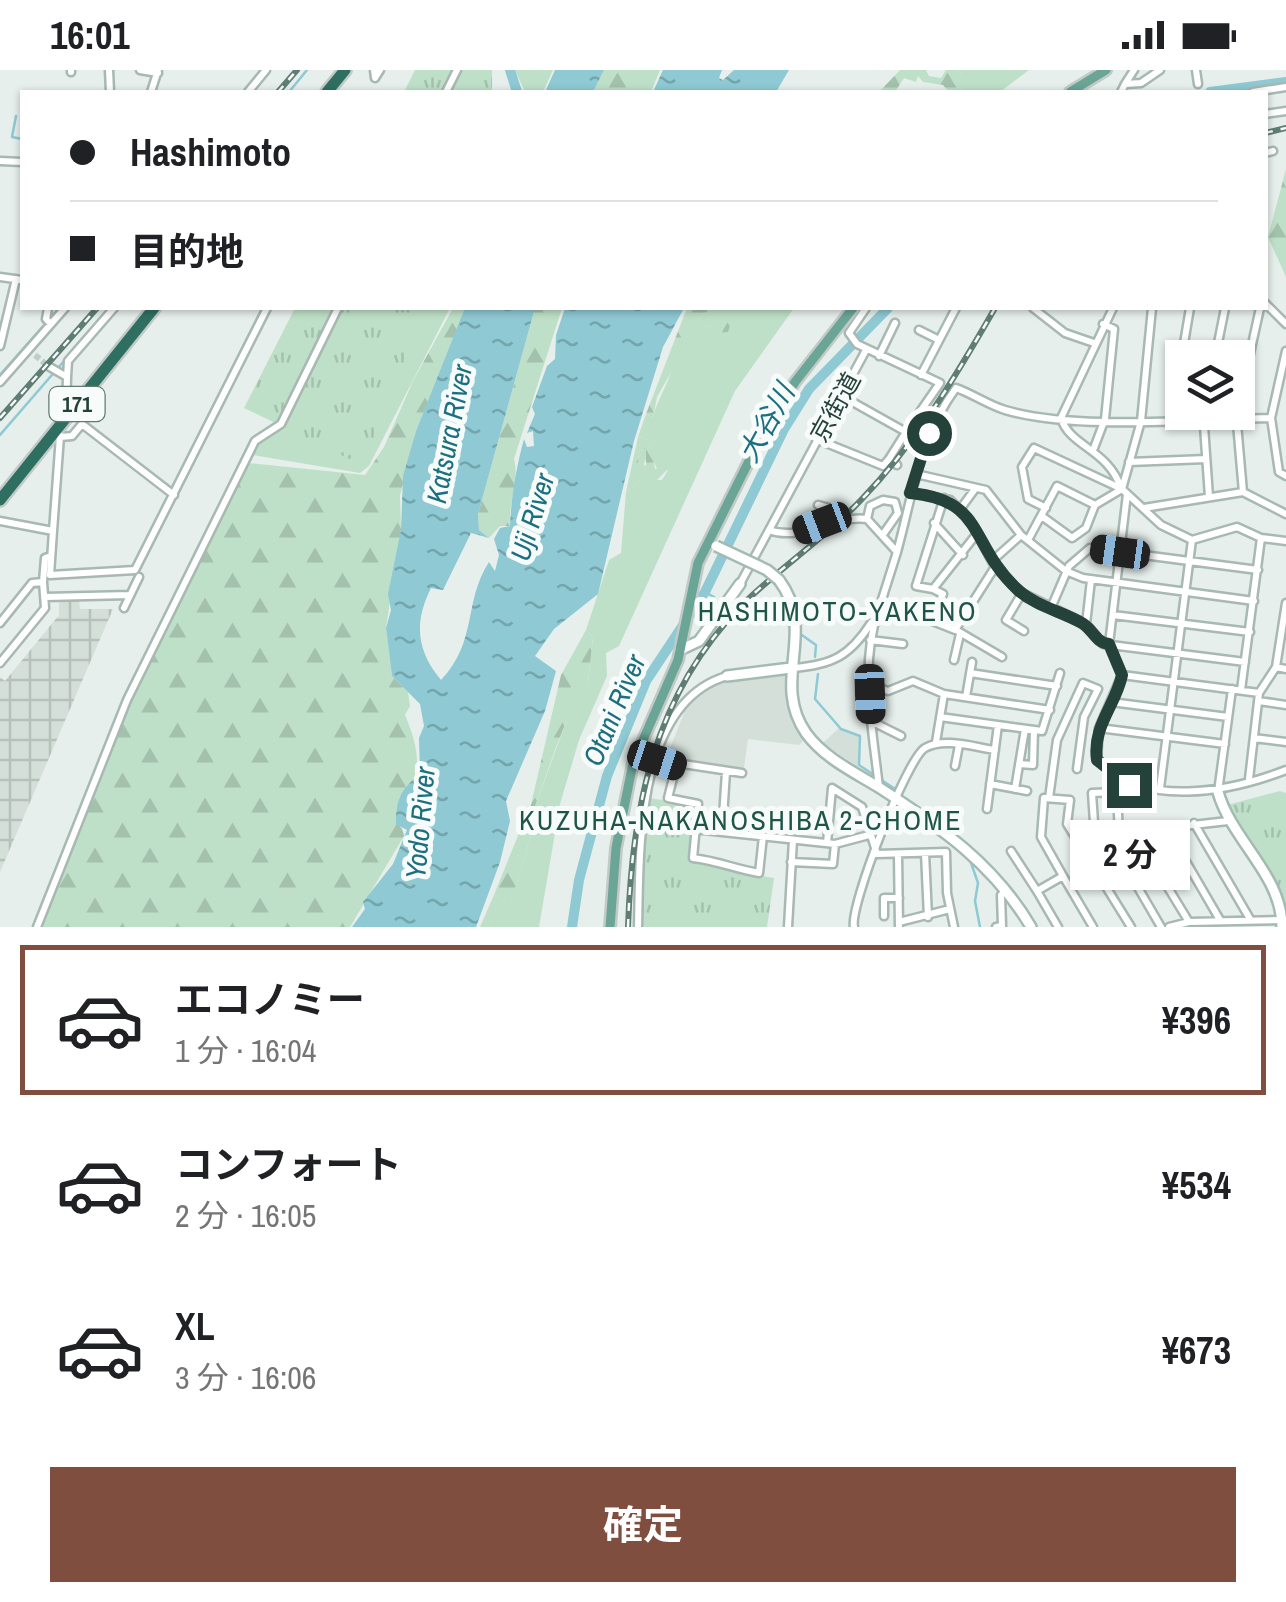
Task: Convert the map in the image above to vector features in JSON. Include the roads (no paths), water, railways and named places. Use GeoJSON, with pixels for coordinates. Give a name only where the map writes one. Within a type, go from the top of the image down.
{"type":"FeatureCollection","features":[{"type":"Feature","properties":{"kind":"highway"},"geometry":{"type":"LineString","coordinates":[[329,90],[344,70]]}},
{"type":"Feature","properties":{"kind":"highway","name":"171"},"geometry":{"type":"LineString","coordinates":[[0,500],[58,434],[66,418],[152,310]]}},
{"type":"Feature","properties":{"kind":"main road"},"geometry":{"type":"LineString","coordinates":[[1073,90],[1106,70]]}},
{"type":"Feature","properties":{"kind":"main road"},"geometry":{"type":"LineString","coordinates":[[610,927],[616,848],[633,763],[680,650],[694,574],[774,416],[852,310]]}},
{"type":"Feature","properties":{"kind":"street"},"geometry":{"type":"LineString","coordinates":[[140,70],[158,71]]}},
{"type":"Feature","properties":{"kind":"street"},"geometry":{"type":"LineString","coordinates":[[250,90],[266,70]]}},
{"type":"Feature","properties":{"kind":"street"},"geometry":{"type":"LineString","coordinates":[[1123,88],[1134,70]]}},
{"type":"Feature","properties":{"kind":"street"},"geometry":{"type":"LineString","coordinates":[[1123,88],[1160,70]]}},
{"type":"Feature","properties":{"kind":"street"},"geometry":{"type":"LineString","coordinates":[[1196,70],[1198,84]]}},
{"type":"Feature","properties":{"kind":"street"},"geometry":{"type":"LineString","coordinates":[[0,277],[19,279],[4,312],[0,346]]}},
{"type":"Feature","properties":{"kind":"street"},"geometry":{"type":"LineString","coordinates":[[48,310],[49,322]]}},
{"type":"Feature","properties":{"kind":"street"},"geometry":{"type":"LineString","coordinates":[[0,382],[31,352],[49,322],[63,310]]}},
{"type":"Feature","properties":{"kind":"street"},"geometry":{"type":"LineString","coordinates":[[66,418],[68,361],[112,310]]}},
{"type":"Feature","properties":{"kind":"street"},"geometry":{"type":"LineString","coordinates":[[174,495],[82,424],[72,436],[58,434],[50,575],[135,570],[174,495],[266,310]]}},
{"type":"Feature","properties":{"kind":"street"},"geometry":{"type":"LineString","coordinates":[[38,927],[156,639],[255,441],[281,424],[337,310]]}},
{"type":"Feature","properties":{"kind":"street"},"geometry":{"type":"LineString","coordinates":[[865,310],[851,336],[866,350]]}},
{"type":"Feature","properties":{"kind":"street"},"geometry":{"type":"LineString","coordinates":[[816,440],[883,466],[940,383],[921,375],[955,310]]}},
{"type":"Feature","properties":{"kind":"street"},"geometry":{"type":"LineString","coordinates":[[1036,310],[1065,332],[1094,342]]}},
{"type":"Feature","properties":{"kind":"street"},"geometry":{"type":"LineString","coordinates":[[1062,418],[1112,310]]}},
{"type":"Feature","properties":{"kind":"street"},"geometry":{"type":"LineString","coordinates":[[1152,310],[1142,421],[1124,491],[1109,644],[1122,675],[1099,728],[1095,749],[1105,768],[1123,784],[1218,792],[1286,770]]}},
{"type":"Feature","properties":{"kind":"street"},"geometry":{"type":"LineString","coordinates":[[1185,340],[1190,310]]}},
{"type":"Feature","properties":{"kind":"street"},"geometry":{"type":"LineString","coordinates":[[1218,340],[1225,310]]}},
{"type":"Feature","properties":{"kind":"street"},"geometry":{"type":"LineString","coordinates":[[1253,340],[1262,310]]}},
{"type":"Feature","properties":{"kind":"street"},"geometry":{"type":"LineString","coordinates":[[878,356],[895,322]]}},
{"type":"Feature","properties":{"kind":"street"},"geometry":{"type":"LineString","coordinates":[[1094,448],[1105,419],[1114,329],[1103,324]]}},
{"type":"Feature","properties":{"kind":"street"},"geometry":{"type":"LineString","coordinates":[[919,330],[937,339]]}},
{"type":"Feature","properties":{"kind":"street","name":"京街道"},"geometry":{"type":"LineString","coordinates":[[740,584],[866,350],[921,375]]}},
{"type":"Feature","properties":{"kind":"street"},"geometry":{"type":"LineString","coordinates":[[1286,351],[1271,415],[1279,472],[1286,476]]}},
{"type":"Feature","properties":{"kind":"street"},"geometry":{"type":"LineString","coordinates":[[48,366],[67,377]]}},
{"type":"Feature","properties":{"kind":"street"},"geometry":{"type":"LineString","coordinates":[[879,782],[870,721],[870,640],[916,474],[934,422],[956,388],[999,408],[1041,417],[1165,420]]}},
{"type":"Feature","properties":{"kind":"street"},"geometry":{"type":"LineString","coordinates":[[840,395],[906,432]]}},
{"type":"Feature","properties":{"kind":"street"},"geometry":{"type":"LineString","coordinates":[[1255,414],[1286,411]]}},
{"type":"Feature","properties":{"kind":"street"},"geometry":{"type":"LineString","coordinates":[[1038,428],[1041,417]]}},
{"type":"Feature","properties":{"kind":"street"},"geometry":{"type":"LineString","coordinates":[[1062,418],[1068,433],[1094,448],[1108,462],[1124,491]]}},
{"type":"Feature","properties":{"kind":"street"},"geometry":{"type":"LineString","coordinates":[[1202,430],[1210,497]]}},
{"type":"Feature","properties":{"kind":"street"},"geometry":{"type":"LineString","coordinates":[[1238,430],[1243,492]]}},
{"type":"Feature","properties":{"kind":"street"},"geometry":{"type":"LineString","coordinates":[[1046,508],[1028,499],[1022,467],[1034,448],[1124,491],[1172,533],[1192,540],[1237,526],[1261,538],[1286,541]]}},
{"type":"Feature","properties":{"kind":"street"},"geometry":{"type":"LineString","coordinates":[[889,459],[897,465]]}},
{"type":"Feature","properties":{"kind":"street"},"geometry":{"type":"LineString","coordinates":[[1130,462],[1206,459]]}},
{"type":"Feature","properties":{"kind":"street"},"geometry":{"type":"LineString","coordinates":[[1012,462],[1022,467]]}},
{"type":"Feature","properties":{"kind":"street"},"geometry":{"type":"LineString","coordinates":[[916,474],[990,493],[1024,538],[1066,571],[1116,584],[1254,601]]}},
{"type":"Feature","properties":{"kind":"street"},"geometry":{"type":"LineString","coordinates":[[954,660],[958,632],[993,564],[1043,517],[1059,486],[1095,505]]}},
{"type":"Feature","properties":{"kind":"street"},"geometry":{"type":"LineString","coordinates":[[960,508],[976,489]]}},
{"type":"Feature","properties":{"kind":"street"},"geometry":{"type":"LineString","coordinates":[[1043,517],[1072,538],[1086,528],[1095,505],[1124,491]]}},
{"type":"Feature","properties":{"kind":"street"},"geometry":{"type":"LineString","coordinates":[[1143,508],[1243,492],[1286,514]]}},
{"type":"Feature","properties":{"kind":"street"},"geometry":{"type":"LineString","coordinates":[[910,493],[944,498],[960,508],[993,564],[1022,593],[1086,624],[1098,641],[1245,662]]}},
{"type":"Feature","properties":{"kind":"street"},"geometry":{"type":"LineString","coordinates":[[930,620],[943,594],[916,586],[944,498]]}},
{"type":"Feature","properties":{"kind":"street"},"geometry":{"type":"LineString","coordinates":[[867,519],[870,506],[884,500],[896,502],[897,518],[884,534]]}},
{"type":"Feature","properties":{"kind":"street"},"geometry":{"type":"LineString","coordinates":[[818,504],[829,508],[833,520]]}},
{"type":"Feature","properties":{"kind":"street"},"geometry":{"type":"LineString","coordinates":[[769,530],[790,536],[833,520],[867,519],[896,552]]}},
{"type":"Feature","properties":{"kind":"street"},"geometry":{"type":"LineString","coordinates":[[0,521],[52,530]]}},
{"type":"Feature","properties":{"kind":"street"},"geometry":{"type":"LineString","coordinates":[[934,523],[963,555]]}},
{"type":"Feature","properties":{"kind":"street"},"geometry":{"type":"LineString","coordinates":[[933,589],[944,570],[963,555],[976,536]]}},
{"type":"Feature","properties":{"kind":"street"},"geometry":{"type":"LineString","coordinates":[[1241,690],[1261,538]]}},
{"type":"Feature","properties":{"kind":"street"},"geometry":{"type":"LineString","coordinates":[[1160,788],[1192,540]]}},
{"type":"Feature","properties":{"kind":"street"},"geometry":{"type":"LineString","coordinates":[[712,544],[768,570],[792,599],[798,620],[791,668],[793,705],[808,736],[820,749],[879,782],[896,799],[956,840],[1007,890],[1032,927]]}},
{"type":"Feature","properties":{"kind":"street"},"geometry":{"type":"LineString","coordinates":[[1051,608],[1066,571],[1090,548],[1258,570]]}},
{"type":"Feature","properties":{"kind":"street"},"geometry":{"type":"LineString","coordinates":[[0,663],[45,608],[45,558],[51,556]]}},
{"type":"Feature","properties":{"kind":"street"},"geometry":{"type":"LineString","coordinates":[[124,608],[139,577]]}},
{"type":"Feature","properties":{"kind":"street"},"geometry":{"type":"LineString","coordinates":[[1086,624],[1091,580]]}},
{"type":"Feature","properties":{"kind":"street"},"geometry":{"type":"LineString","coordinates":[[0,623],[32,583],[44,582]]}},
{"type":"Feature","properties":{"kind":"street"},"geometry":{"type":"LineString","coordinates":[[680,650],[698,641],[740,584]]}},
{"type":"Feature","properties":{"kind":"street"},"geometry":{"type":"LineString","coordinates":[[1022,593],[1006,620],[1024,630]]}},
{"type":"Feature","properties":{"kind":"street"},"geometry":{"type":"LineString","coordinates":[[45,598],[130,595]]}},
{"type":"Feature","properties":{"kind":"street"},"geometry":{"type":"LineString","coordinates":[[1249,779],[1259,697],[1276,667],[1284,638],[1286,603]]}},
{"type":"Feature","properties":{"kind":"street"},"geometry":{"type":"LineString","coordinates":[[878,612],[930,620],[1002,657]]}},
{"type":"Feature","properties":{"kind":"street"},"geometry":{"type":"LineString","coordinates":[[638,927],[641,824],[657,760],[676,711],[687,696],[727,676],[837,661],[853,650],[878,612]]}},
{"type":"Feature","properties":{"kind":"street"},"geometry":{"type":"LineString","coordinates":[[1113,615],[1250,632]]}},
{"type":"Feature","properties":{"kind":"street"},"geometry":{"type":"LineString","coordinates":[[870,640],[903,644]]}},
{"type":"Feature","properties":{"kind":"street"},"geometry":{"type":"LineString","coordinates":[[966,697],[972,662]]}},
{"type":"Feature","properties":{"kind":"street"},"geometry":{"type":"LineString","coordinates":[[1276,667],[1286,669]]}},
{"type":"Feature","properties":{"kind":"street"},"geometry":{"type":"LineString","coordinates":[[970,673],[1057,686]]}},
{"type":"Feature","properties":{"kind":"street"},"geometry":{"type":"LineString","coordinates":[[940,717],[1042,732],[1060,673]]}},
{"type":"Feature","properties":{"kind":"street"},"geometry":{"type":"LineString","coordinates":[[1122,675],[1241,690],[1286,705]]}},
{"type":"Feature","properties":{"kind":"street"},"geometry":{"type":"LineString","coordinates":[[870,685],[888,691],[914,681],[944,694],[1050,710]]}},
{"type":"Feature","properties":{"kind":"street"},"geometry":{"type":"LineString","coordinates":[[1049,798],[1063,724],[1083,683],[1098,689],[1080,730],[1077,769]]}},
{"type":"Feature","properties":{"kind":"street"},"geometry":{"type":"LineString","coordinates":[[1108,836],[1165,927],[1220,920],[1283,922],[1266,875],[1228,821],[1218,792],[1232,689]]}},
{"type":"Feature","properties":{"kind":"street"},"geometry":{"type":"LineString","coordinates":[[936,742],[944,694]]}},
{"type":"Feature","properties":{"kind":"street"},"geometry":{"type":"LineString","coordinates":[[1111,702],[1228,716]]}},
{"type":"Feature","properties":{"kind":"street"},"geometry":{"type":"LineString","coordinates":[[870,721],[901,736]]}},
{"type":"Feature","properties":{"kind":"street"},"geometry":{"type":"LineString","coordinates":[[1063,724],[1080,730]]}},
{"type":"Feature","properties":{"kind":"street"},"geometry":{"type":"LineString","coordinates":[[987,809],[998,725]]}},
{"type":"Feature","properties":{"kind":"street"},"geometry":{"type":"LineString","coordinates":[[1099,728],[1224,744]]}},
{"type":"Feature","properties":{"kind":"street"},"geometry":{"type":"LineString","coordinates":[[1019,764],[1033,766],[1029,730]]}},
{"type":"Feature","properties":{"kind":"street"},"geometry":{"type":"LineString","coordinates":[[1015,789],[1029,730]]}},
{"type":"Feature","properties":{"kind":"street"},"geometry":{"type":"LineString","coordinates":[[1254,738],[1286,742]]}},
{"type":"Feature","properties":{"kind":"street"},"geometry":{"type":"LineString","coordinates":[[853,926],[853,906],[877,854],[884,820],[919,751],[936,742],[994,750]]}},
{"type":"Feature","properties":{"kind":"street"},"geometry":{"type":"LineString","coordinates":[[955,766],[959,745]]}},
{"type":"Feature","properties":{"kind":"street"},"geometry":{"type":"LineString","coordinates":[[657,760],[676,766],[742,773]]}},
{"type":"Feature","properties":{"kind":"street"},"geometry":{"type":"LineString","coordinates":[[676,766],[668,798],[698,804],[693,858],[760,872],[763,836]]}},
{"type":"Feature","properties":{"kind":"street"},"geometry":{"type":"LineString","coordinates":[[722,832],[726,772]]}},
{"type":"Feature","properties":{"kind":"street"},"geometry":{"type":"LineString","coordinates":[[990,784],[1027,791]]}},
{"type":"Feature","properties":{"kind":"street"},"geometry":{"type":"LineString","coordinates":[[791,862],[833,864],[832,788],[862,807],[877,854]]}},
{"type":"Feature","properties":{"kind":"street"},"geometry":{"type":"LineString","coordinates":[[1095,837],[1092,793],[1117,792],[1119,836]]}},
{"type":"Feature","properties":{"kind":"street"},"geometry":{"type":"LineString","coordinates":[[1093,927],[1041,837],[1044,798],[1070,800],[1068,824],[1131,927]]}},
{"type":"Feature","properties":{"kind":"street"},"geometry":{"type":"LineString","coordinates":[[1077,838],[1136,835],[1228,821]]}},
{"type":"Feature","properties":{"kind":"street"},"geometry":{"type":"LineString","coordinates":[[1194,824],[1251,920]]}},
{"type":"Feature","properties":{"kind":"street"},"geometry":{"type":"LineString","coordinates":[[696,829],[831,843],[868,835]]}},
{"type":"Feature","properties":{"kind":"street"},"geometry":{"type":"LineString","coordinates":[[1167,829],[1220,920]]}},
{"type":"Feature","properties":{"kind":"street"},"geometry":{"type":"LineString","coordinates":[[1136,835],[1188,922]]}},
{"type":"Feature","properties":{"kind":"street"},"geometry":{"type":"LineString","coordinates":[[788,927],[793,840]]}},
{"type":"Feature","properties":{"kind":"street"},"geometry":{"type":"LineString","coordinates":[[954,927],[946,852],[956,840]]}},
{"type":"Feature","properties":{"kind":"street"},"geometry":{"type":"LineString","coordinates":[[1011,851],[1057,927]]}},
{"type":"Feature","properties":{"kind":"street"},"geometry":{"type":"LineString","coordinates":[[877,854],[946,852]]}},
{"type":"Feature","properties":{"kind":"street"},"geometry":{"type":"LineString","coordinates":[[925,853],[928,918]]}},
{"type":"Feature","properties":{"kind":"street"},"geometry":{"type":"LineString","coordinates":[[898,854],[899,925],[950,909]]}},
{"type":"Feature","properties":{"kind":"street"},"geometry":{"type":"LineString","coordinates":[[1037,891],[1063,876]]}},
{"type":"Feature","properties":{"kind":"street"},"geometry":{"type":"LineString","coordinates":[[996,927],[1002,926],[1001,895],[1007,890]]}},
{"type":"Feature","properties":{"kind":"street"},"geometry":{"type":"LineString","coordinates":[[884,916],[884,898],[899,898]]}},
{"type":"Feature","properties":{"kind":"water"},"geometry":{"type":"Polygon","coordinates":[[[555,70],[604,70],[594,90],[546,90],[555,70]]]}},
{"type":"Feature","properties":{"kind":"water"},"geometry":{"type":"Polygon","coordinates":[[[663,70],[722,70],[719,78],[723,80],[734,70],[789,70],[777,90],[654,90],[663,70]]]}},
{"type":"Feature","properties":{"kind":"water"},"geometry":{"type":"Polygon","coordinates":[[[464,310],[534,310],[478,514],[479,530],[489,538],[471,533],[443,590],[431,588],[422,612],[422,647],[441,680],[460,651],[476,592],[489,562],[495,571],[499,555],[494,539],[500,528],[510,526],[521,449],[524,439],[527,447],[534,446],[533,431],[527,433],[535,414],[532,407],[547,366],[555,359],[556,335],[564,310],[683,310],[663,347],[634,441],[598,594],[554,629],[535,656],[556,671],[545,711],[506,801],[510,821],[500,862],[476,927],[352,927],[365,909],[363,902],[393,864],[407,830],[396,824],[399,801],[420,774],[419,738],[424,726],[420,704],[392,676],[386,628],[391,610],[388,594],[401,530],[403,476],[416,431],[464,310]]]}},
{"type":"Feature","properties":{"kind":"waterway"},"geometry":{"type":"LineString","coordinates":[[250,84],[262,70]]}},
{"type":"Feature","properties":{"kind":"waterway"},"geometry":{"type":"LineString","coordinates":[[291,90],[307,70]]}},
{"type":"Feature","properties":{"kind":"waterway"},"geometry":{"type":"LineString","coordinates":[[510,70],[516,90]]}},
{"type":"Feature","properties":{"kind":"waterway","name":"大谷川"},"geometry":{"type":"LineString","coordinates":[[1225,90],[1286,82]]}},
{"type":"Feature","properties":{"kind":"waterway"},"geometry":{"type":"LineString","coordinates":[[16,116],[12,137],[20,139]]}},
{"type":"Feature","properties":{"kind":"waterway"},"geometry":{"type":"LineString","coordinates":[[50,318],[57,310]]}},
{"type":"Feature","properties":{"kind":"waterway","name":"Otani River"},"geometry":{"type":"LineString","coordinates":[[572,927],[579,880],[607,776],[646,681],[705,592],[784,429],[809,389],[886,310]]}},
{"type":"Feature","properties":{"kind":"waterway"},"geometry":{"type":"LineString","coordinates":[[0,375],[45,324]]}},
{"type":"Feature","properties":{"kind":"waterway"},"geometry":{"type":"LineString","coordinates":[[0,435],[64,361]]}},
{"type":"Feature","properties":{"kind":"waterway"},"geometry":{"type":"LineString","coordinates":[[705,592],[714,597]]}},
{"type":"Feature","properties":{"kind":"waterway"},"geometry":{"type":"LineString","coordinates":[[740,614],[769,611],[792,628]]}},
{"type":"Feature","properties":{"kind":"waterway"},"geometry":{"type":"LineString","coordinates":[[799,633],[816,645],[815,657]]}},
{"type":"Feature","properties":{"kind":"waterway"},"geometry":{"type":"LineString","coordinates":[[818,674],[815,699],[841,729],[860,736],[859,765],[895,789]]}},
{"type":"Feature","properties":{"kind":"waterway"},"geometry":{"type":"LineString","coordinates":[[949,822],[961,833]]}},
{"type":"Feature","properties":{"kind":"waterway"},"geometry":{"type":"LineString","coordinates":[[970,860],[978,883],[975,901],[980,927]]}},
{"type":"Feature","properties":{"kind":"tunnel"},"geometry":{"type":"LineString","coordinates":[[35,355],[48,366]]}},
{"type":"Feature","properties":{"kind":"railway"},"geometry":{"type":"LineString","coordinates":[[280,90],[297,70]]}},
{"type":"Feature","properties":{"kind":"railway"},"geometry":{"type":"LineString","coordinates":[[1268,132],[1286,128]]}},
{"type":"Feature","properties":{"kind":"railway"},"geometry":{"type":"LineString","coordinates":[[0,418],[95,310]]}},
{"type":"Feature","properties":{"kind":"railway"},"geometry":{"type":"LineString","coordinates":[[628,927],[630,882],[643,796],[653,755],[687,677],[711,640],[741,606],[847,514],[900,456],[994,310]]}},
{"type":"Feature","properties":{"kind":"district","name":"HASHIMOTO-YAKENO"},"geometry":{"type":"Point","coordinates":[838,611]}},
{"type":"Feature","properties":{"kind":"district","name":"KUZUHA-NAKANOSHIBA 2-CHOME"},"geometry":{"type":"Point","coordinates":[741,820]}},
{"type":"Feature","properties":{"kind":"water label","name":"Katsura River"},"geometry":{"type":"Point","coordinates":[449,434]}},
{"type":"Feature","properties":{"kind":"water label","name":"Uji River"},"geometry":{"type":"Point","coordinates":[532,517]}},
{"type":"Feature","properties":{"kind":"water label","name":"Yodo River"},"geometry":{"type":"Point","coordinates":[420,823]}}]}
